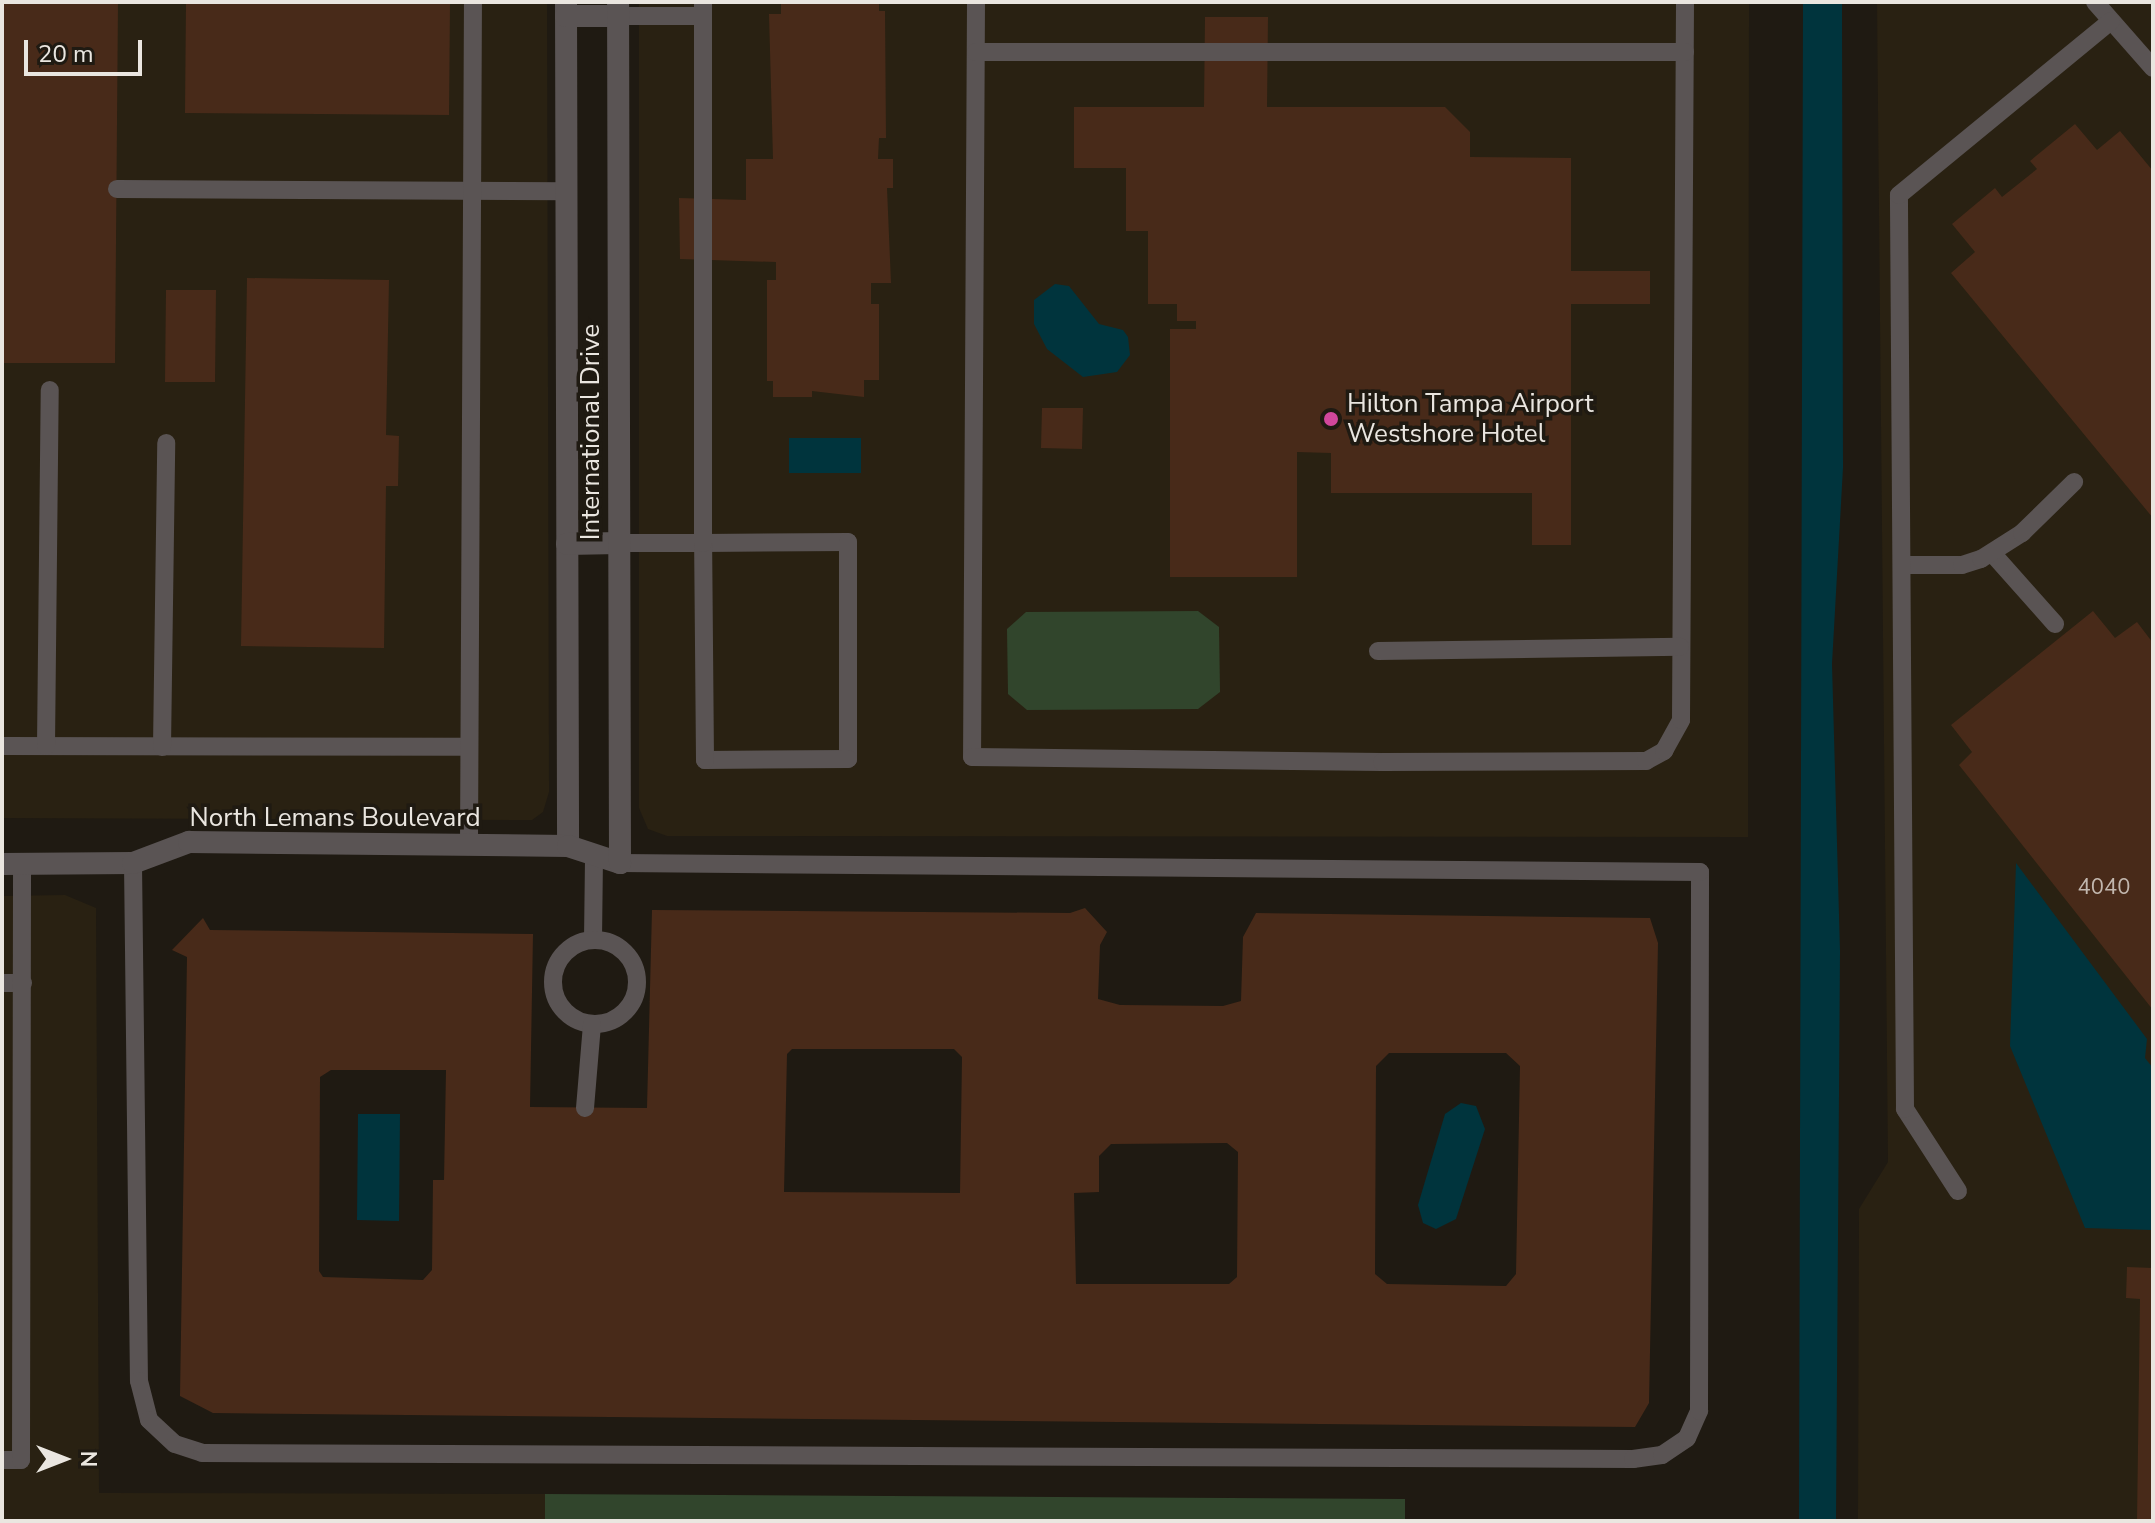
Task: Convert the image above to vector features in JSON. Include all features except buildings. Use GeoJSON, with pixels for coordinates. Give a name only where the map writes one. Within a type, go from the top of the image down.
{"type":"FeatureCollection","features":[{"type":"Feature","properties":{"kind":"street"},"geometry":{"type":"LineString","coordinates":[[566,9],[618,9]]}},
{"type":"Feature","properties":{"kind":"street","name":"International Drive"},"geometry":{"type":"LineString","coordinates":[[566,9],[568,846]]}},
{"type":"Feature","properties":{"kind":"street","name":"International Drive"},"geometry":{"type":"LineString","coordinates":[[618,9],[620,863]]}},
{"type":"Feature","properties":{"kind":"street"},"geometry":{"type":"LineString","coordinates":[[567,544],[619,543]]}},
{"type":"Feature","properties":{"kind":"street","name":"North Lemans Boulevard"},"geometry":{"type":"LineString","coordinates":[[12,864],[133,863],[189,842],[568,846],[620,863]]}},
{"type":"Feature","properties":{"kind":"lane"},"geometry":{"type":"LineString","coordinates":[[469,844],[473,2]]}},
{"type":"Feature","properties":{"kind":"lane"},"geometry":{"type":"LineString","coordinates":[[976,2],[972,757],[1646,761],[1664,751],[1681,720],[1685,2]]}},
{"type":"Feature","properties":{"kind":"lane"},"geometry":{"type":"LineString","coordinates":[[2095,2],[2153,68]]}},
{"type":"Feature","properties":{"kind":"lane"},"geometry":{"type":"LineString","coordinates":[[618,9],[703,9],[703,543],[705,760],[848,759],[848,542],[703,543],[619,543]]}},
{"type":"Feature","properties":{"kind":"lane"},"geometry":{"type":"LineString","coordinates":[[1958,1191],[1905,1109],[1899,195],[2111,21]]}},
{"type":"Feature","properties":{"kind":"lane"},"geometry":{"type":"LineString","coordinates":[[976,52],[1685,52]]}},
{"type":"Feature","properties":{"kind":"lane"},"geometry":{"type":"LineString","coordinates":[[117,189],[567,191]]}},
{"type":"Feature","properties":{"kind":"lane"},"geometry":{"type":"LineString","coordinates":[[46,746],[50,390]]}},
{"type":"Feature","properties":{"kind":"lane"},"geometry":{"type":"LineString","coordinates":[[162,747],[166,443]]}},
{"type":"Feature","properties":{"kind":"lane"},"geometry":{"type":"LineString","coordinates":[[1902,565],[1962,565],[1992,553],[2022,533],[2074,482]]}},
{"type":"Feature","properties":{"kind":"lane"},"geometry":{"type":"LineString","coordinates":[[1992,553],[2055,624]]}},
{"type":"Feature","properties":{"kind":"lane"},"geometry":{"type":"LineString","coordinates":[[1378,651],[1680,647]]}},
{"type":"Feature","properties":{"kind":"lane"},"geometry":{"type":"LineString","coordinates":[[2,746],[469,747]]}},
{"type":"Feature","properties":{"kind":"lane"},"geometry":{"type":"LineString","coordinates":[[593,940],[594,854]]}},
{"type":"Feature","properties":{"kind":"lane"},"geometry":{"type":"LineString","coordinates":[[133,863],[139,1381],[149,1420],[175,1444],[218,1454],[1633,1459],[1662,1455],[1687,1438],[1699,1411],[1700,872],[620,863]]}},
{"type":"Feature","properties":{"kind":"lane"},"geometry":{"type":"LineString","coordinates":[[2,1460],[21,1460],[23,983],[12,864]]}},
{"type":"Feature","properties":{"kind":"lane"},"geometry":{"type":"LineString","coordinates":[[593,940],[618,947],[628,957],[637,982],[628,1008],[605,1023],[592,1024],[578,1021],[558,1002],[553,974],[567,950],[593,940]]}},
{"type":"Feature","properties":{"kind":"lane"},"geometry":{"type":"LineString","coordinates":[[2,983],[23,983]]}},
{"type":"Feature","properties":{"kind":"lane"},"geometry":{"type":"LineString","coordinates":[[585,1108],[592,1024]]}},
{"type":"Feature","properties":{"kind":"lane"},"geometry":{"type":"LineString","coordinates":[[2,1214],[21,1214]]}},
{"type":"Feature","properties":{"kind":"lane"},"geometry":{"type":"LineString","coordinates":[[2,1346],[21,1346]]}},
{"type":"Feature","properties":{"kind":"shaded area"},"geometry":{"type":"Polygon","coordinates":[[[2,2],[547,2],[549,792],[543,812],[532,820],[2,818],[2,2]]]}},
{"type":"Feature","properties":{"kind":"shaded area","name":"Hilton Tampa Airport Westshore Hotel"},"geometry":{"type":"Polygon","coordinates":[[[639,2],[1749,2],[1748,837],[667,836],[648,829],[639,808],[639,2]]]}},
{"type":"Feature","properties":{"kind":"shaded area"},"geometry":{"type":"Polygon","coordinates":[[[1877,2],[2153,2],[2153,1521],[1858,1521],[1859,1209],[1888,1162],[1877,2]]]}},
{"type":"Feature","properties":{"kind":"shaded area"},"geometry":{"type":"Polygon","coordinates":[[[65,895],[96,908],[99,1493],[545,1494],[545,1521],[2,1521],[2,896],[65,895]]]}},
{"type":"Feature","properties":{"kind":"green space"},"geometry":{"type":"Polygon","coordinates":[[[1198,611],[1219,627],[1220,692],[1198,709],[1027,710],[1008,694],[1007,629],[1026,612],[1198,611]]]}},
{"type":"Feature","properties":{"kind":"green space"},"geometry":{"type":"Polygon","coordinates":[[[545,1494],[1405,1499],[1405,1521],[545,1521],[545,1494]]]}},
{"type":"Feature","properties":{"kind":"water"},"geometry":{"type":"Polygon","coordinates":[[[1803,2],[1842,2],[1843,468],[1832,664],[1840,951],[1836,1521],[1799,1521],[1803,2]]]}},
{"type":"Feature","properties":{"kind":"water"},"geometry":{"type":"Polygon","coordinates":[[[1055,284],[1069,286],[1099,324],[1123,330],[1128,337],[1130,355],[1117,372],[1083,377],[1047,349],[1034,324],[1034,300],[1055,284]]]}},
{"type":"Feature","properties":{"kind":"water"},"geometry":{"type":"Polygon","coordinates":[[[789,438],[861,438],[861,473],[789,473],[789,438]]]}},
{"type":"Feature","properties":{"kind":"water"},"geometry":{"type":"Polygon","coordinates":[[[2016,863],[2147,1039],[2145,1058],[2153,1068],[2153,1230],[2085,1228],[2010,1046],[2016,863]]]}},
{"type":"Feature","properties":{"kind":"water"},"geometry":{"type":"Polygon","coordinates":[[[1461,1103],[1476,1106],[1485,1129],[1456,1219],[1436,1229],[1423,1223],[1418,1205],[1445,1114],[1461,1103]]]}},
{"type":"Feature","properties":{"kind":"water"},"geometry":{"type":"Polygon","coordinates":[[[358,1114],[400,1114],[399,1221],[357,1220],[358,1114]]]}},
{"type":"Feature","properties":{"kind":"place","name":"Hilton Tampa Airport Westshore Hotel"},"geometry":{"type":"Point","coordinates":[1331,419]}}]}
